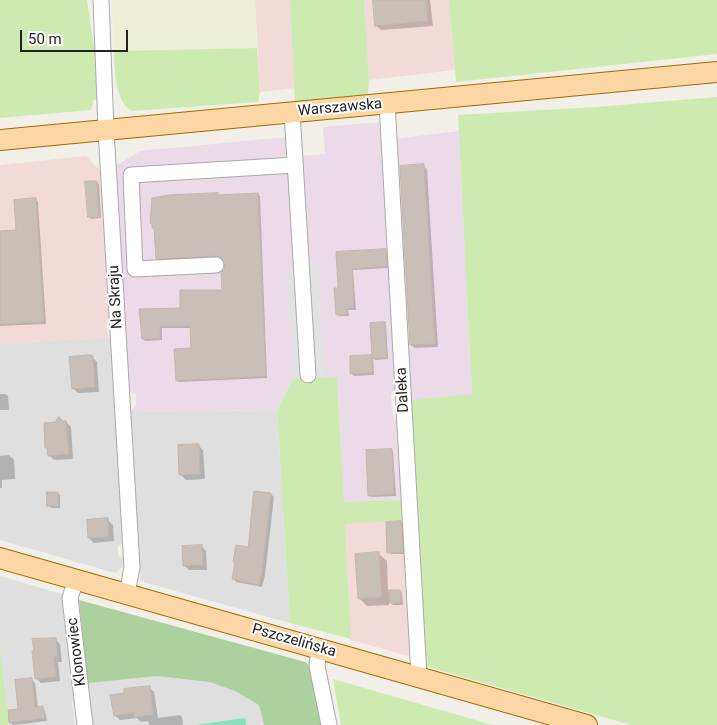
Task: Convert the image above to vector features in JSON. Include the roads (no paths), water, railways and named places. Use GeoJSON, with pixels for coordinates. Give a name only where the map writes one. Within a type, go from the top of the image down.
{"type":"FeatureCollection","features":[{"type":"Feature","properties":{"kind":"main road","name":"Warszawska"},"geometry":{"type":"LineString","coordinates":[[0,140],[717,72]]}},
{"type":"Feature","properties":{"kind":"main road","name":"Pszczelińska"},"geometry":{"type":"LineString","coordinates":[[0,558],[587,725]]}},
{"type":"Feature","properties":{"kind":"street","name":"Na Skraju"},"geometry":{"type":"LineString","coordinates":[[101,0],[106,130],[132,567],[127,594]]}},
{"type":"Feature","properties":{"kind":"street","name":"Daleka"},"geometry":{"type":"LineString","coordinates":[[387,103],[419,676]]}},
{"type":"Feature","properties":{"kind":"street"},"geometry":{"type":"LineString","coordinates":[[292,112],[308,375]]}},
{"type":"Feature","properties":{"kind":"street"},"geometry":{"type":"LineString","coordinates":[[216,265],[135,269],[131,175],[295,165]]}},
{"type":"Feature","properties":{"kind":"street","name":"Klonowiec"},"geometry":{"type":"LineString","coordinates":[[76,579],[70,598],[85,725]]}},
{"type":"Feature","properties":{"kind":"street"},"geometry":{"type":"LineString","coordinates":[[319,648],[317,666],[329,725]]}}]}
